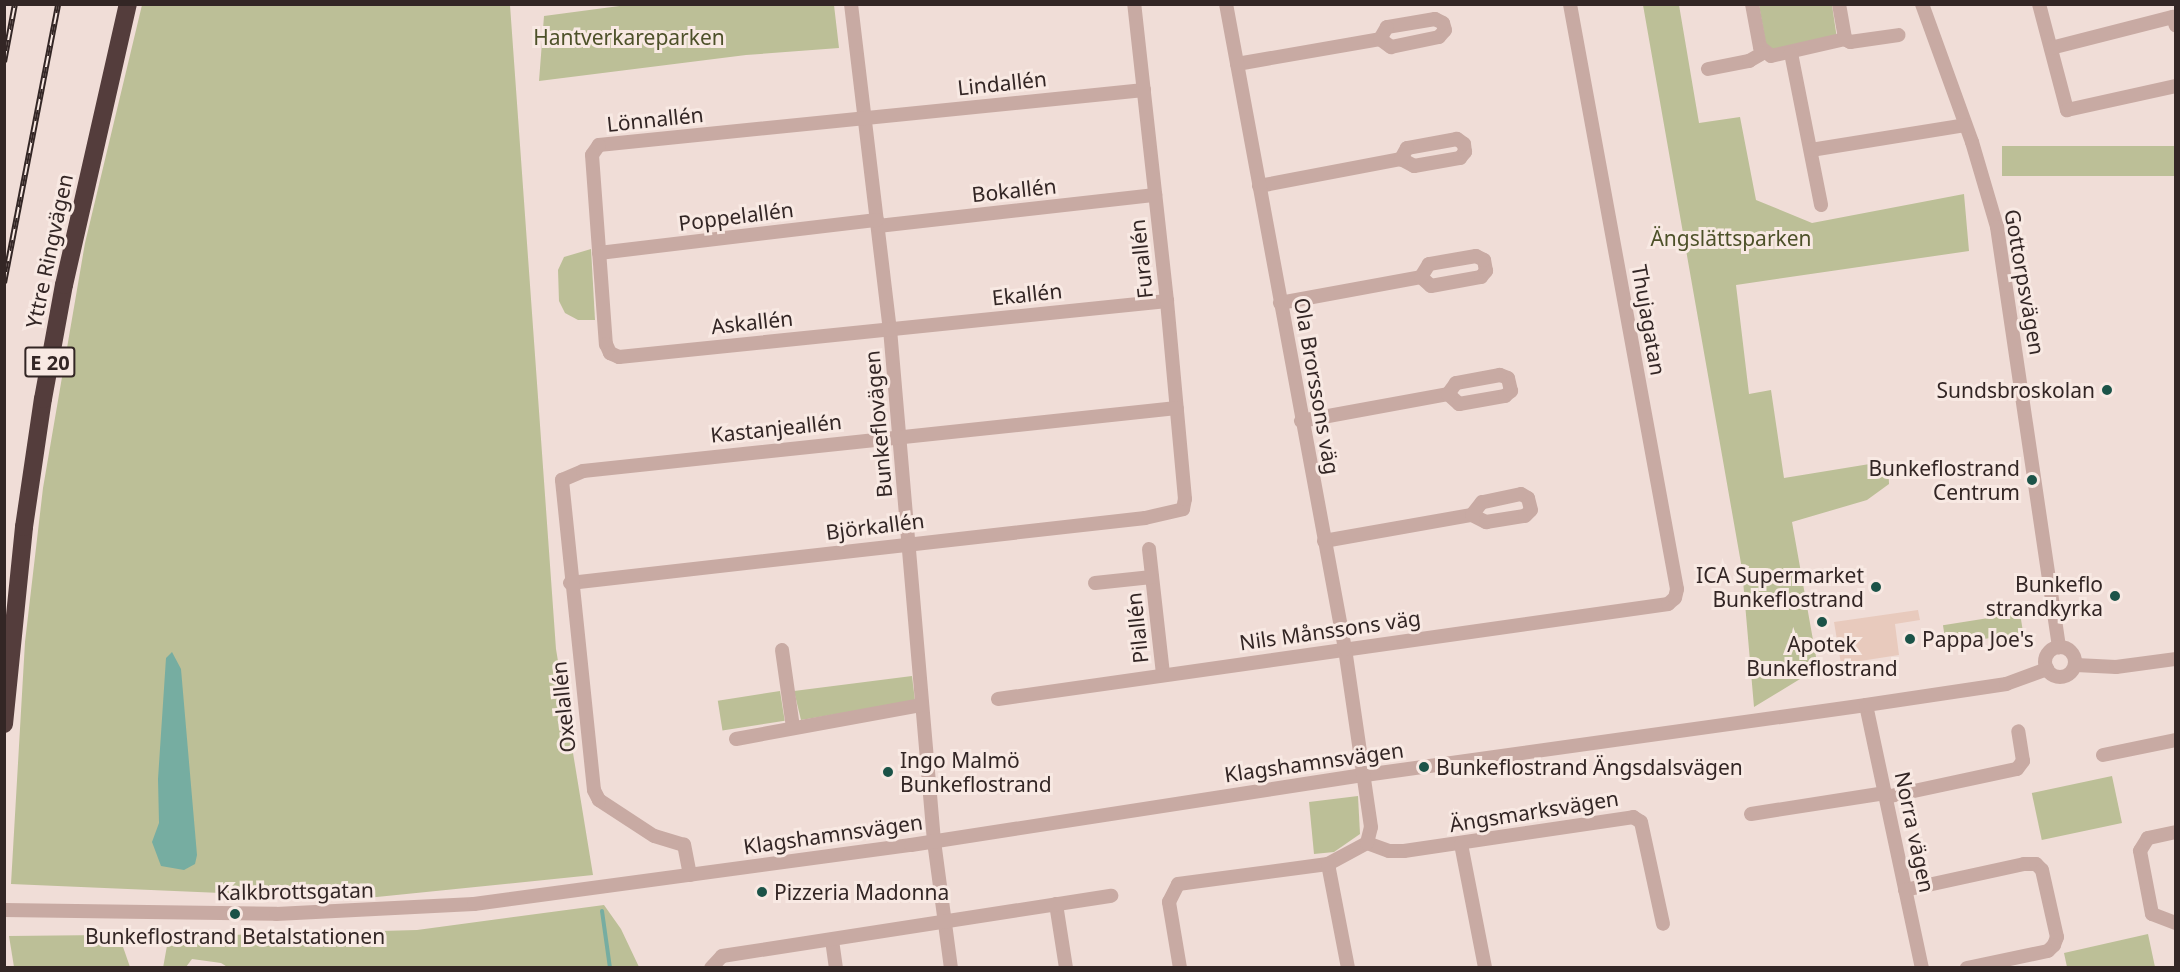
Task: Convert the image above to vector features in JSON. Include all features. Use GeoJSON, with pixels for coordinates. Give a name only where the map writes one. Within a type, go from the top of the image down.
{"type":"FeatureCollection","features":[{"type":"Feature","properties":{"kind":"highway","name":"Yttre Ringvägen"},"geometry":{"type":"LineString","coordinates":[[4,724],[24,527],[43,399],[63,285],[128,4]]}},
{"type":"Feature","properties":{"kind":"street","name":"Bunkeflovägen"},"geometry":{"type":"LineString","coordinates":[[851,4],[890,329],[934,841],[951,968]]}},
{"type":"Feature","properties":{"kind":"street","name":"Furallén"},"geometry":{"type":"LineString","coordinates":[[1134,4],[1167,302],[1185,499],[1183,509]]}},
{"type":"Feature","properties":{"kind":"street","name":"Ola Brorssons väg"},"geometry":{"type":"LineString","coordinates":[[1227,4],[1301,421],[1345,649],[1365,775]]}},
{"type":"Feature","properties":{"kind":"street","name":"Thujagatan"},"geometry":{"type":"LineString","coordinates":[[1570,4],[1677,589],[1668,604]]}},
{"type":"Feature","properties":{"kind":"street"},"geometry":{"type":"LineString","coordinates":[[1752,4],[1763,53]]}},
{"type":"Feature","properties":{"kind":"street"},"geometry":{"type":"LineString","coordinates":[[1839,4],[1845,39]]}},
{"type":"Feature","properties":{"kind":"street"},"geometry":{"type":"LineString","coordinates":[[2039,4],[2067,110],[2175,86]]}},
{"type":"Feature","properties":{"kind":"street","name":"Gottorpsvägen"},"geometry":{"type":"LineString","coordinates":[[1922,5],[1965,125],[1997,227],[2059,647]]}},
{"type":"Feature","properties":{"kind":"street"},"geometry":{"type":"LineString","coordinates":[[2051,48],[2173,16]]}},
{"type":"Feature","properties":{"kind":"street"},"geometry":{"type":"LineString","coordinates":[[1763,53],[1771,56],[1845,39],[1850,42],[1899,35]]}},
{"type":"Feature","properties":{"kind":"street"},"geometry":{"type":"LineString","coordinates":[[1237,64],[1380,39]]}},
{"type":"Feature","properties":{"kind":"street"},"geometry":{"type":"LineString","coordinates":[[1708,69],[1749,61],[1763,53]]}},
{"type":"Feature","properties":{"kind":"street"},"geometry":{"type":"LineString","coordinates":[[1791,53],[1821,205]]}},
{"type":"Feature","properties":{"kind":"street","name":"Lindallén"},"geometry":{"type":"LineString","coordinates":[[864,119],[1144,90]]}},
{"type":"Feature","properties":{"kind":"street","name":"Lönnallén"},"geometry":{"type":"LineString","coordinates":[[619,357],[610,353],[606,344],[592,155],[599,145],[864,119]]}},
{"type":"Feature","properties":{"kind":"street"},"geometry":{"type":"LineString","coordinates":[[1811,150],[1965,125]]}},
{"type":"Feature","properties":{"kind":"street"},"geometry":{"type":"LineString","coordinates":[[1259,186],[1401,159]]}},
{"type":"Feature","properties":{"kind":"street","name":"Bokallén"},"geometry":{"type":"LineString","coordinates":[[877,223],[1155,195]]}},
{"type":"Feature","properties":{"kind":"street","name":"Poppelallén"},"geometry":{"type":"LineString","coordinates":[[599,253],[877,223]]}},
{"type":"Feature","properties":{"kind":"street"},"geometry":{"type":"LineString","coordinates":[[1280,303],[1421,277]]}},
{"type":"Feature","properties":{"kind":"street","name":"Ekallén"},"geometry":{"type":"LineString","coordinates":[[890,329],[1167,302]]}},
{"type":"Feature","properties":{"kind":"street","name":"Askallén"},"geometry":{"type":"LineString","coordinates":[[619,357],[890,329]]}},
{"type":"Feature","properties":{"kind":"street"},"geometry":{"type":"LineString","coordinates":[[1301,421],[1448,394]]}},
{"type":"Feature","properties":{"kind":"street","name":"Kastanjeallén"},"geometry":{"type":"LineString","coordinates":[[562,480],[583,471],[1177,408]]}},
{"type":"Feature","properties":{"kind":"street","name":"Oxelallén"},"geometry":{"type":"LineString","coordinates":[[562,480],[570,583],[594,790],[599,800],[654,836],[684,845],[690,875]]}},
{"type":"Feature","properties":{"kind":"street","name":"Björkallén"},"geometry":{"type":"LineString","coordinates":[[570,583],[909,542],[1145,518],[1183,509]]}},
{"type":"Feature","properties":{"kind":"street"},"geometry":{"type":"LineString","coordinates":[[1324,541],[1472,515]]}},
{"type":"Feature","properties":{"kind":"street","name":"Pilallén"},"geometry":{"type":"LineString","coordinates":[[1149,549],[1163,674]]}},
{"type":"Feature","properties":{"kind":"street","name":"Pilallén"},"geometry":{"type":"LineString","coordinates":[[1095,583],[1152,577]]}},
{"type":"Feature","properties":{"kind":"street","name":"Nils Månssons väg"},"geometry":{"type":"LineString","coordinates":[[998,699],[1668,604]]}},
{"type":"Feature","properties":{"kind":"street"},"geometry":{"type":"LineString","coordinates":[[2047,669],[2049,652],[2059,647],[2072,652],[2076,665]]}},
{"type":"Feature","properties":{"kind":"street"},"geometry":{"type":"LineString","coordinates":[[782,650],[793,727]]}},
{"type":"Feature","properties":{"kind":"street","name":"Klagshamnsvägen"},"geometry":{"type":"LineString","coordinates":[[585,889],[934,841],[1365,775],[2006,684],[2047,669],[2063,678],[2076,665],[2116,667],[2175,660]]}},
{"type":"Feature","properties":{"kind":"street"},"geometry":{"type":"LineString","coordinates":[[736,739],[922,705]]}},
{"type":"Feature","properties":{"kind":"street","name":"Norra vägen"},"geometry":{"type":"LineString","coordinates":[[1866,705],[1922,968]]}},
{"type":"Feature","properties":{"kind":"street"},"geometry":{"type":"LineString","coordinates":[[1751,814],[1885,795],[2017,769],[2023,761],[2018,731]]}},
{"type":"Feature","properties":{"kind":"street"},"geometry":{"type":"LineString","coordinates":[[2103,756],[2175,740]]}},
{"type":"Feature","properties":{"kind":"street"},"geometry":{"type":"LineString","coordinates":[[1180,968],[1169,902],[1178,884],[1328,864],[1366,843],[1371,827],[1365,775]]}},
{"type":"Feature","properties":{"kind":"street","name":"Ängsmarksvägen"},"geometry":{"type":"LineString","coordinates":[[1366,843],[1389,851],[1461,844],[1633,817],[1641,822],[1663,924]]}},
{"type":"Feature","properties":{"kind":"street"},"geometry":{"type":"LineString","coordinates":[[2175,832],[2148,838],[2140,851],[2152,914],[2175,923]]}},
{"type":"Feature","properties":{"kind":"street"},"geometry":{"type":"LineString","coordinates":[[1461,844],[1485,968]]}},
{"type":"Feature","properties":{"kind":"street"},"geometry":{"type":"LineString","coordinates":[[1328,864],[1348,968]]}},
{"type":"Feature","properties":{"kind":"street"},"geometry":{"type":"LineString","coordinates":[[1905,890],[2024,864],[2036,864],[2042,870],[2057,937],[2054,945],[2048,951],[1967,968]]}},
{"type":"Feature","properties":{"kind":"street","name":"Kalkbrottsgatan"},"geometry":{"type":"LineString","coordinates":[[4,910],[276,914],[375,912],[585,889]]}},
{"type":"Feature","properties":{"kind":"street"},"geometry":{"type":"LineString","coordinates":[[711,968],[722,956],[1111,896]]}},
{"type":"Feature","properties":{"kind":"street"},"geometry":{"type":"LineString","coordinates":[[1056,904],[1066,968]]}},
{"type":"Feature","properties":{"kind":"street"},"geometry":{"type":"LineString","coordinates":[[832,940],[836,968]]}},
{"type":"Feature","properties":{"kind":"green space"},"geometry":{"type":"Polygon","coordinates":[[[142,5],[510,5],[556,649],[593,875],[357,899],[11,884],[25,642],[43,488],[85,243],[142,5]]]}},
{"type":"Feature","properties":{"kind":"green space","name":"Hantverkareparken"},"geometry":{"type":"Polygon","coordinates":[[[627,5],[834,5],[839,48],[746,55],[539,81],[544,16],[627,5]]]}},
{"type":"Feature","properties":{"kind":"green space","name":"Ängslättsparken"},"geometry":{"type":"Polygon","coordinates":[[[1643,5],[1679,5],[1699,123],[1740,117],[1756,200],[1812,223],[1964,194],[1969,251],[1736,285],[1749,394],[1771,390],[1784,478],[1888,461],[1889,484],[1867,500],[1792,522],[1818,668],[1754,707],[1742,569],[1643,5]]]}},
{"type":"Feature","properties":{"kind":"green space"},"geometry":{"type":"Polygon","coordinates":[[[1759,5],[1832,5],[1837,39],[1767,51],[1759,5]]]}},
{"type":"Feature","properties":{"kind":"green space"},"geometry":{"type":"Polygon","coordinates":[[[2002,146],[2175,146],[2175,176],[2002,176],[2002,146]]]}},
{"type":"Feature","properties":{"kind":"green space"},"geometry":{"type":"Polygon","coordinates":[[[591,249],[595,320],[578,320],[565,313],[559,301],[558,270],[564,257],[591,249]]]}},
{"type":"Feature","properties":{"kind":"green space"},"geometry":{"type":"Polygon","coordinates":[[[2020,613],[2023,633],[1946,645],[1943,625],[2020,613]]]}},
{"type":"Feature","properties":{"kind":"green space"},"geometry":{"type":"Polygon","coordinates":[[[912,676],[915,701],[801,720],[794,691],[912,676]]]}},
{"type":"Feature","properties":{"kind":"green space"},"geometry":{"type":"Polygon","coordinates":[[[780,691],[785,721],[722,730],[718,701],[780,691]]]}},
{"type":"Feature","properties":{"kind":"green space"},"geometry":{"type":"Polygon","coordinates":[[[2112,776],[2122,823],[2042,840],[2032,793],[2112,776]]]}},
{"type":"Feature","properties":{"kind":"green space"},"geometry":{"type":"Polygon","coordinates":[[[1358,796],[1360,834],[1334,852],[1314,854],[1309,802],[1358,796]]]}},
{"type":"Feature","properties":{"kind":"green space"},"geometry":{"type":"Polygon","coordinates":[[[604,905],[621,929],[639,967],[229,968],[221,963],[192,959],[186,967],[163,968],[168,940],[194,936],[417,930],[604,905]]]}},
{"type":"Feature","properties":{"kind":"green space"},"geometry":{"type":"Polygon","coordinates":[[[2148,934],[2155,967],[2067,967],[2064,953],[2148,934]]]}},
{"type":"Feature","properties":{"kind":"green space"},"geometry":{"type":"Polygon","coordinates":[[[104,935],[122,944],[130,967],[14,967],[9,936],[104,935]]]}},
{"type":"Feature","properties":{"kind":"shaded area"},"geometry":{"type":"Polygon","coordinates":[[[1918,610],[1920,620],[1895,624],[1899,655],[1841,664],[1834,622],[1918,610]]]}},
{"type":"Feature","properties":{"kind":"water"},"geometry":{"type":"Polygon","coordinates":[[[172,652],[181,669],[197,855],[195,864],[184,870],[161,866],[152,842],[159,823],[158,779],[166,658],[172,652]]]}},
{"type":"Feature","properties":{"kind":"waterway"},"geometry":{"type":"LineString","coordinates":[[602,911],[610,968]]}},
{"type":"Feature","properties":{"kind":"railway"},"geometry":{"type":"LineString","coordinates":[[4,62],[15,4]]}},
{"type":"Feature","properties":{"kind":"railway"},"geometry":{"type":"LineString","coordinates":[[4,283],[58,4]]}},
{"type":"Feature","properties":{"kind":"place","name":"Sundsbroskolan"},"geometry":{"type":"Point","coordinates":[2107,390]}},
{"type":"Feature","properties":{"kind":"place","name":"Bunkeflostrand Centrum"},"geometry":{"type":"Point","coordinates":[2032,480]}},
{"type":"Feature","properties":{"kind":"place","name":"ICA Supermarket Bunkeflostrand"},"geometry":{"type":"Point","coordinates":[1876,587]}},
{"type":"Feature","properties":{"kind":"place","name":"Bunkeflo strandkyrka"},"geometry":{"type":"Point","coordinates":[2115,596]}},
{"type":"Feature","properties":{"kind":"place","name":"Apotek Bunkeflostrand"},"geometry":{"type":"Point","coordinates":[1822,622]}},
{"type":"Feature","properties":{"kind":"place","name":"Pappa Joe's"},"geometry":{"type":"Point","coordinates":[1910,639]}},
{"type":"Feature","properties":{"kind":"place","name":"Bunkeflostrand Ängsdalsvägen"},"geometry":{"type":"Point","coordinates":[1424,767]}},
{"type":"Feature","properties":{"kind":"place","name":"Ingo Malmö Bunkeflostrand"},"geometry":{"type":"Point","coordinates":[888,772]}},
{"type":"Feature","properties":{"kind":"place","name":"Pizzeria Madonna"},"geometry":{"type":"Point","coordinates":[762,892]}},
{"type":"Feature","properties":{"kind":"place","name":"Bunkeflostrand Betalstationen"},"geometry":{"type":"Point","coordinates":[235,914]}}]}
